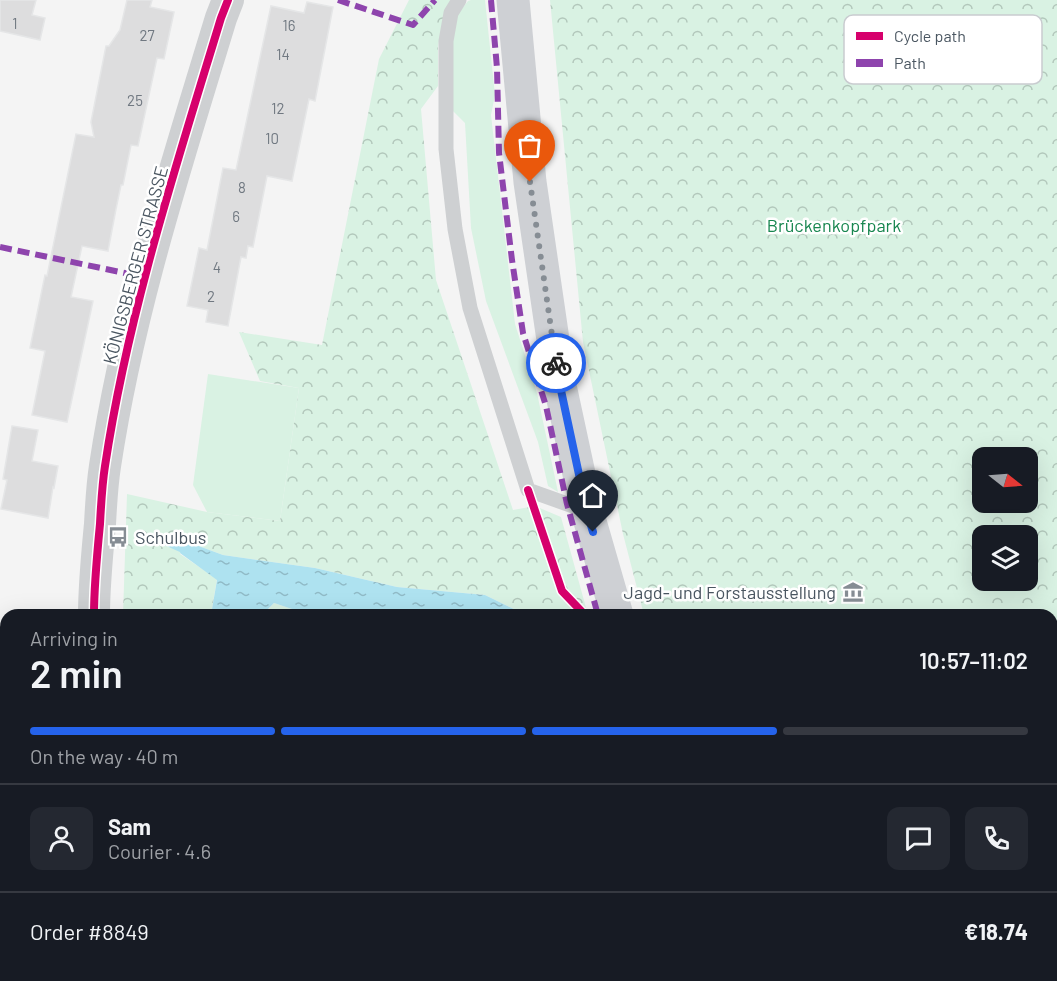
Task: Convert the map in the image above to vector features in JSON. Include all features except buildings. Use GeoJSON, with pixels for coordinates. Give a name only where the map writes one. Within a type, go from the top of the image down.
{"type":"FeatureCollection","features":[{"type":"Feature","properties":{"kind":"main road"},"geometry":{"type":"LineString","coordinates":[[513,0],[530,182],[559,381],[587,512],[615,609]]}},
{"type":"Feature","properties":{"kind":"street","name":"KÖNIGSBERGER STRASSE"},"geometry":{"type":"LineString","coordinates":[[94,609],[105,467],[126,351],[165,202],[228,0]]}},
{"type":"Feature","properties":{"kind":"lane"},"geometry":{"type":"LineString","coordinates":[[459,0],[451,13],[446,41],[446,148],[454,229],[470,308],[528,490],[587,512]]}},
{"type":"Feature","properties":{"kind":"green space"},"geometry":{"type":"Polygon","coordinates":[[[409,0],[451,0],[445,11],[438,46],[438,86],[421,109],[436,280],[513,510],[535,506],[561,517],[586,609],[514,609],[485,595],[397,587],[315,568],[223,555],[185,541],[180,554],[217,579],[212,609],[123,609],[127,494],[207,512],[280,521],[299,388],[260,381],[239,332],[322,345],[379,59],[409,0]]]}},
{"type":"Feature","properties":{"kind":"green space"},"geometry":{"type":"Polygon","coordinates":[[[471,0],[485,0],[495,95],[491,115],[515,324],[537,393],[558,492],[548,486],[538,442],[486,301],[471,228],[465,123],[451,109],[451,44],[456,16],[471,0]]]}},
{"type":"Feature","properties":{"kind":"green space","name":"Brückenkopfpark"},"geometry":{"type":"Polygon","coordinates":[[[550,0],[1057,0],[1057,609],[642,609],[623,534],[583,342],[550,0]]]}},
{"type":"Feature","properties":{"kind":"green space"},"geometry":{"type":"Polygon","coordinates":[[[208,374],[299,388],[280,521],[207,512],[193,485],[208,374]]]}},
{"type":"Feature","properties":{"kind":"green space"},"geometry":{"type":"Polygon","coordinates":[[[274,603],[292,609],[268,609],[274,603]]]}},
{"type":"Feature","properties":{"kind":"water"},"geometry":{"type":"Polygon","coordinates":[[[185,541],[223,555],[315,568],[397,587],[485,595],[514,609],[292,609],[274,603],[268,609],[212,609],[217,580],[180,553],[185,541]]]}},
{"type":"Feature","properties":{"kind":"waterway"},"geometry":{"type":"LineString","coordinates":[[163,540],[190,552]]}},
{"type":"Feature","properties":{"kind":"marked path"},"geometry":{"type":"LineString","coordinates":[[338,0],[413,25],[435,0]]}},
{"type":"Feature","properties":{"kind":"marked path"},"geometry":{"type":"LineString","coordinates":[[491,0],[497,68],[499,153],[523,333],[546,406],[567,504],[596,609]]}},
{"type":"Feature","properties":{"kind":"marked path"},"geometry":{"type":"LineString","coordinates":[[0,247],[144,277]]}},
{"type":"Feature","properties":{"kind":"cycle path"},"geometry":{"type":"LineString","coordinates":[[94,609],[104,473],[126,352],[171,184],[228,0]]}},
{"type":"Feature","properties":{"kind":"cycle path"},"geometry":{"type":"LineString","coordinates":[[528,490],[562,591],[579,609]]}},
{"type":"Feature","properties":{"kind":"way so far"},"geometry":{"type":"LineString","coordinates":[[530,182],[556,363]]}},
{"type":"Feature","properties":{"kind":"place","name":"Schulbus"},"geometry":{"type":"Point","coordinates":[118,537]}},
{"type":"Feature","properties":{"kind":"place","name":"Jagd- und Forstausstellung"},"geometry":{"type":"Point","coordinates":[853,592]}},
{"type":"Feature","properties":{"kind":"route"},"geometry":{"type":"LineString","coordinates":[[556,363],[593,532]]}}]}
